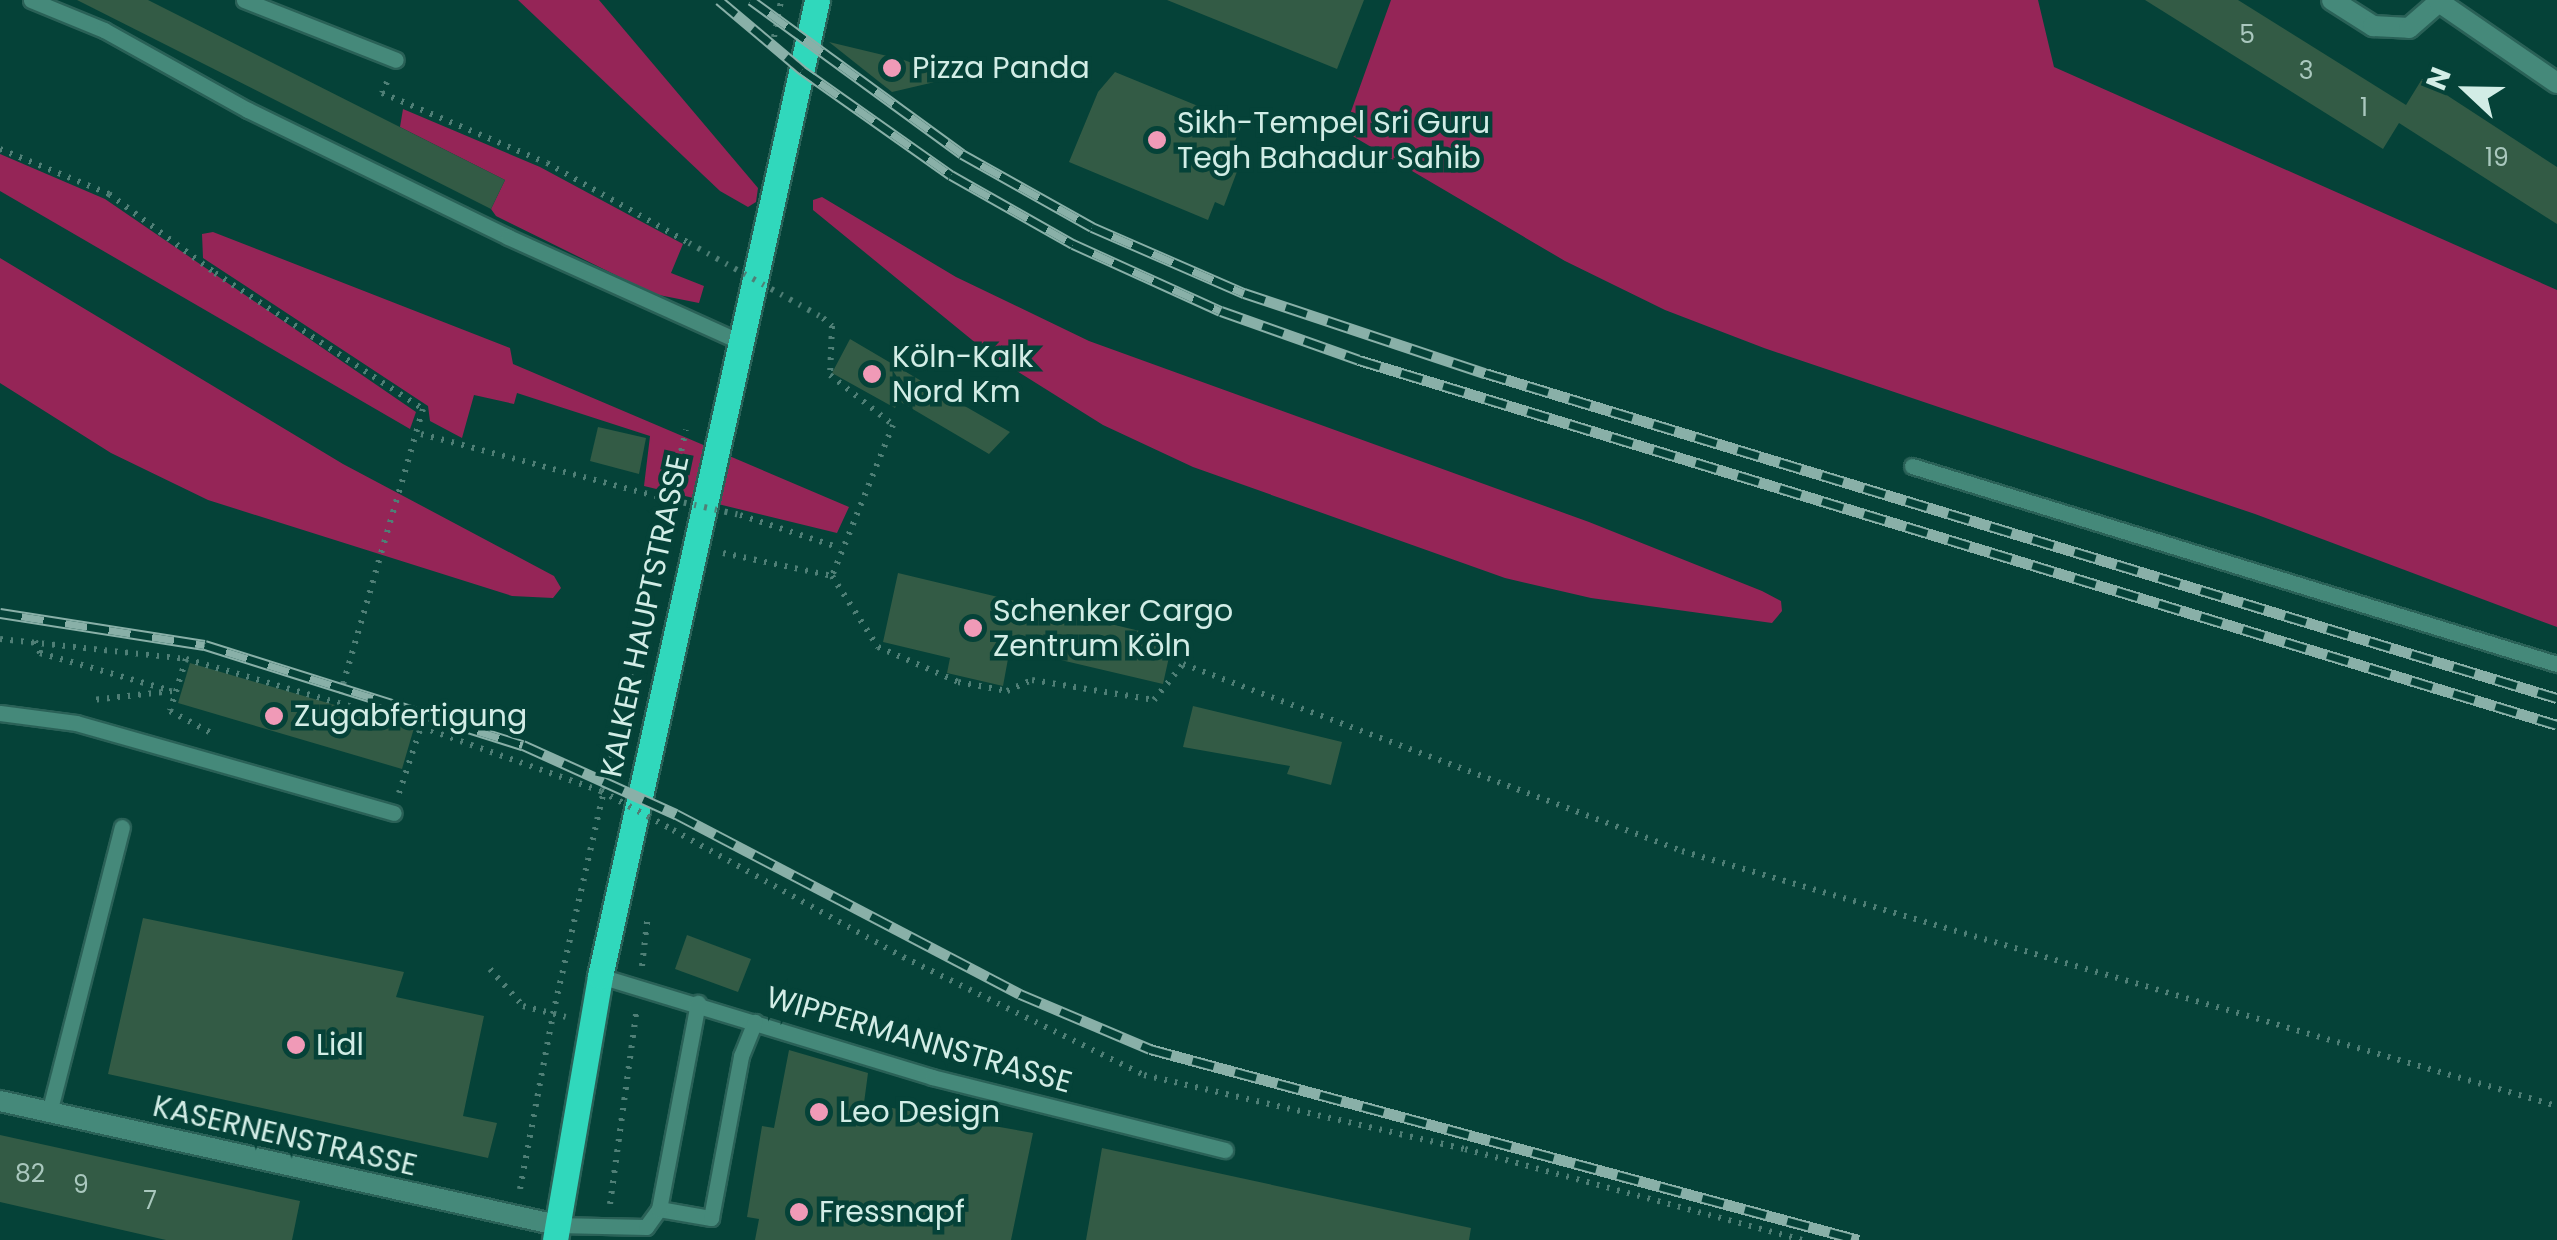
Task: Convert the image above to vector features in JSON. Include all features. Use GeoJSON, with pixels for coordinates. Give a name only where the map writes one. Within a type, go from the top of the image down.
{"type":"FeatureCollection","features":[{"type":"Feature","properties":{"kind":"main road","name":"KALKER HAUPTSTRASSE"},"geometry":{"type":"LineString","coordinates":[[556,1232],[600,976],[738,341],[816,5]]}},
{"type":"Feature","properties":{"kind":"street"},"geometry":{"type":"LineString","coordinates":[[2332,0],[2373,26],[2409,28],[2440,1],[2557,84]]}},
{"type":"Feature","properties":{"kind":"street","name":"KASERNENSTRASSE"},"geometry":{"type":"LineString","coordinates":[[0,1101],[515,1218],[556,1232]]}},
{"type":"Feature","properties":{"kind":"lane"},"geometry":{"type":"LineString","coordinates":[[31,0],[104,30],[248,110],[508,237],[738,341]]}},
{"type":"Feature","properties":{"kind":"lane"},"geometry":{"type":"LineString","coordinates":[[244,0],[396,60]]}},
{"type":"Feature","properties":{"kind":"lane"},"geometry":{"type":"LineString","coordinates":[[1912,466],[2557,664]]}},
{"type":"Feature","properties":{"kind":"lane"},"geometry":{"type":"LineString","coordinates":[[0,713],[76,724],[392,813]]}},
{"type":"Feature","properties":{"kind":"lane"},"geometry":{"type":"LineString","coordinates":[[49,1114],[122,828]]}},
{"type":"Feature","properties":{"kind":"lane","name":"WIPPERMANNSTRASSE"},"geometry":{"type":"LineString","coordinates":[[600,976],[640,982],[932,1076],[1225,1150]]}},
{"type":"Feature","properties":{"kind":"lane"},"geometry":{"type":"LineString","coordinates":[[556,1232],[608,1222],[646,1227],[660,1209],[698,1003]]}},
{"type":"Feature","properties":{"kind":"lane"},"geometry":{"type":"LineString","coordinates":[[660,1209],[711,1218],[741,1056],[755,1022]]}},
{"type":"Feature","properties":{"kind":"path"},"geometry":{"type":"LineString","coordinates":[[396,60],[382,93],[547,163],[832,326],[830,375],[892,424],[832,576]]}},
{"type":"Feature","properties":{"kind":"path"},"geometry":{"type":"LineString","coordinates":[[0,149],[108,194],[215,272],[423,409],[421,434],[338,702]]}},
{"type":"Feature","properties":{"kind":"path"},"geometry":{"type":"LineString","coordinates":[[515,1218],[552,1014],[688,422]]}},
{"type":"Feature","properties":{"kind":"path"},"geometry":{"type":"LineString","coordinates":[[421,434],[740,515],[840,548]]}},
{"type":"Feature","properties":{"kind":"path"},"geometry":{"type":"LineString","coordinates":[[722,553],[832,576],[878,648],[958,682],[1006,691],[1032,680],[1154,700],[1184,664],[1682,851],[2557,1106]]}},
{"type":"Feature","properties":{"kind":"path"},"geometry":{"type":"LineString","coordinates":[[0,639],[186,659],[421,727],[601,791],[903,957],[1144,1075],[1465,1150],[1802,1240]]}},
{"type":"Feature","properties":{"kind":"path"},"geometry":{"type":"LineString","coordinates":[[35,641],[40,654],[172,691]]}},
{"type":"Feature","properties":{"kind":"path"},"geometry":{"type":"LineString","coordinates":[[170,712],[172,691],[186,659]]}},
{"type":"Feature","properties":{"kind":"path"},"geometry":{"type":"LineString","coordinates":[[76,724],[86,701],[172,691]]}},
{"type":"Feature","properties":{"kind":"path"},"geometry":{"type":"LineString","coordinates":[[392,813],[421,727]]}},
{"type":"Feature","properties":{"kind":"path"},"geometry":{"type":"LineString","coordinates":[[608,1222],[649,908]]}},
{"type":"Feature","properties":{"kind":"path"},"geometry":{"type":"LineString","coordinates":[[490,969],[523,1006],[536,1009]]}},
{"type":"Feature","properties":{"kind":"shaded area"},"geometry":{"type":"Polygon","coordinates":[[[518,0],[599,0],[758,188],[756,202],[748,207],[720,191],[518,0]]]}},
{"type":"Feature","properties":{"kind":"shaded area"},"geometry":{"type":"Polygon","coordinates":[[[1391,0],[2038,0],[2054,67],[2557,290],[2557,627],[2255,514],[1764,348],[1665,310],[1565,261],[1344,131],[1391,0]]]}},
{"type":"Feature","properties":{"kind":"shaded area"},"geometry":{"type":"Polygon","coordinates":[[[403,109],[540,167],[683,244],[671,273],[704,286],[699,303],[654,294],[496,216],[491,209],[505,180],[400,127],[403,109]]]}},
{"type":"Feature","properties":{"kind":"shaded area"},"geometry":{"type":"Polygon","coordinates":[[[0,154],[105,199],[416,412],[410,429],[0,191],[0,154]]]}},
{"type":"Feature","properties":{"kind":"shaded area"},"geometry":{"type":"Polygon","coordinates":[[[822,197],[956,277],[1089,341],[1589,522],[1762,591],[1781,601],[1782,611],[1772,623],[1591,598],[1505,578],[1193,467],[1103,425],[988,353],[813,210],[813,200],[822,197]]]}},
{"type":"Feature","properties":{"kind":"shaded area"},"geometry":{"type":"Polygon","coordinates":[[[213,232],[510,348],[513,364],[849,507],[837,533],[644,486],[650,436],[517,393],[514,404],[474,395],[462,438],[430,421],[428,406],[203,258],[202,234],[213,232]]]}},
{"type":"Feature","properties":{"kind":"shaded area"},"geometry":{"type":"Polygon","coordinates":[[[0,258],[343,464],[554,576],[561,588],[553,598],[512,596],[208,500],[111,453],[0,383],[0,258]]]}},
{"type":"Feature","properties":{"kind":"building"},"geometry":{"type":"Polygon","coordinates":[[[77,0],[148,0],[505,180],[491,209],[77,0]]]}},
{"type":"Feature","properties":{"kind":"building"},"geometry":{"type":"Polygon","coordinates":[[[1167,0],[1364,0],[1337,69],[1167,0]]]}},
{"type":"Feature","properties":{"kind":"building"},"geometry":{"type":"Polygon","coordinates":[[[2145,0],[2238,0],[2406,105],[2422,79],[2557,167],[2557,224],[2399,123],[2383,149],[2145,0]]]}},
{"type":"Feature","properties":{"kind":"building","name":"Pizza Panda"},"geometry":{"type":"Polygon","coordinates":[[[829,42],[904,60],[952,78],[892,92],[829,42]]]}},
{"type":"Feature","properties":{"kind":"building","name":"Sikh-Tempel Sri Guru Tegh Bahadur Sahib"},"geometry":{"type":"Polygon","coordinates":[[[1115,72],[1242,124],[1229,156],[1241,161],[1224,206],[1215,202],[1208,220],[1069,162],[1098,92],[1115,72]]]}},
{"type":"Feature","properties":{"kind":"building"},"geometry":{"type":"Polygon","coordinates":[[[850,339],[1010,432],[989,454],[899,401],[895,408],[832,373],[850,339]]]}},
{"type":"Feature","properties":{"kind":"building"},"geometry":{"type":"Polygon","coordinates":[[[598,427],[646,438],[639,474],[590,461],[598,427]]]}},
{"type":"Feature","properties":{"kind":"building","name":"Schenker Cargo Zentrum Köln"},"geometry":{"type":"Polygon","coordinates":[[[898,573],[1173,639],[1163,684],[1010,648],[1003,686],[947,673],[950,658],[883,642],[898,573]]]}},
{"type":"Feature","properties":{"kind":"building","name":"Zugabfertigung"},"geometry":{"type":"Polygon","coordinates":[[[190,663],[414,728],[402,769],[178,703],[190,663]]]}},
{"type":"Feature","properties":{"kind":"building"},"geometry":{"type":"Polygon","coordinates":[[[1193,706],[1342,742],[1331,785],[1287,774],[1290,766],[1183,747],[1193,706]]]}},
{"type":"Feature","properties":{"kind":"building","name":"Lidl"},"geometry":{"type":"Polygon","coordinates":[[[143,918],[404,972],[396,997],[484,1016],[463,1116],[497,1123],[488,1158],[108,1074],[143,918]]]}},
{"type":"Feature","properties":{"kind":"building"},"geometry":{"type":"Polygon","coordinates":[[[687,935],[751,959],[738,992],[675,969],[687,935]]]}},
{"type":"Feature","properties":{"kind":"building"},"geometry":{"type":"Polygon","coordinates":[[[789,1050],[868,1073],[864,1103],[1033,1133],[1011,1240],[755,1240],[759,1219],[747,1217],[762,1126],[774,1128],[789,1050]]]}},
{"type":"Feature","properties":{"kind":"building"},"geometry":{"type":"Polygon","coordinates":[[[0,1135],[300,1201],[292,1240],[166,1240],[0,1202],[0,1135]]]}},
{"type":"Feature","properties":{"kind":"building"},"geometry":{"type":"Polygon","coordinates":[[[1102,1148],[1471,1228],[1469,1240],[1086,1240],[1102,1148]]]}},
{"type":"Feature","properties":{"kind":"railway"},"geometry":{"type":"LineString","coordinates":[[719,0],[802,70],[951,175],[1073,244],[1221,311],[1359,360],[2557,725]]}},
{"type":"Feature","properties":{"kind":"railway"},"geometry":{"type":"LineString","coordinates":[[751,0],[962,154],[1092,227],[1244,293],[1485,373],[2557,698]]}},
{"type":"Feature","properties":{"kind":"railway"},"geometry":{"type":"LineString","coordinates":[[0,613],[205,645],[523,745],[676,814],[1020,994],[1150,1049],[1859,1240]]}},
{"type":"Feature","properties":{"kind":"place","name":"Pizza Panda"},"geometry":{"type":"Point","coordinates":[892,68]}},
{"type":"Feature","properties":{"kind":"place","name":"Sikh-Tempel Sri Guru Tegh Bahadur Sahib"},"geometry":{"type":"Point","coordinates":[1157,140]}},
{"type":"Feature","properties":{"kind":"place","name":"Köln-Kalk Nord Km"},"geometry":{"type":"Point","coordinates":[872,374]}},
{"type":"Feature","properties":{"kind":"place","name":"Schenker Cargo Zentrum Köln"},"geometry":{"type":"Point","coordinates":[973,628]}},
{"type":"Feature","properties":{"kind":"place","name":"Zugabfertigung"},"geometry":{"type":"Point","coordinates":[274,716]}},
{"type":"Feature","properties":{"kind":"place","name":"Lidl"},"geometry":{"type":"Point","coordinates":[296,1045]}},
{"type":"Feature","properties":{"kind":"place","name":"Leo Design"},"geometry":{"type":"Point","coordinates":[819,1112]}},
{"type":"Feature","properties":{"kind":"place","name":"Fressnapf"},"geometry":{"type":"Point","coordinates":[799,1212]}}]}
